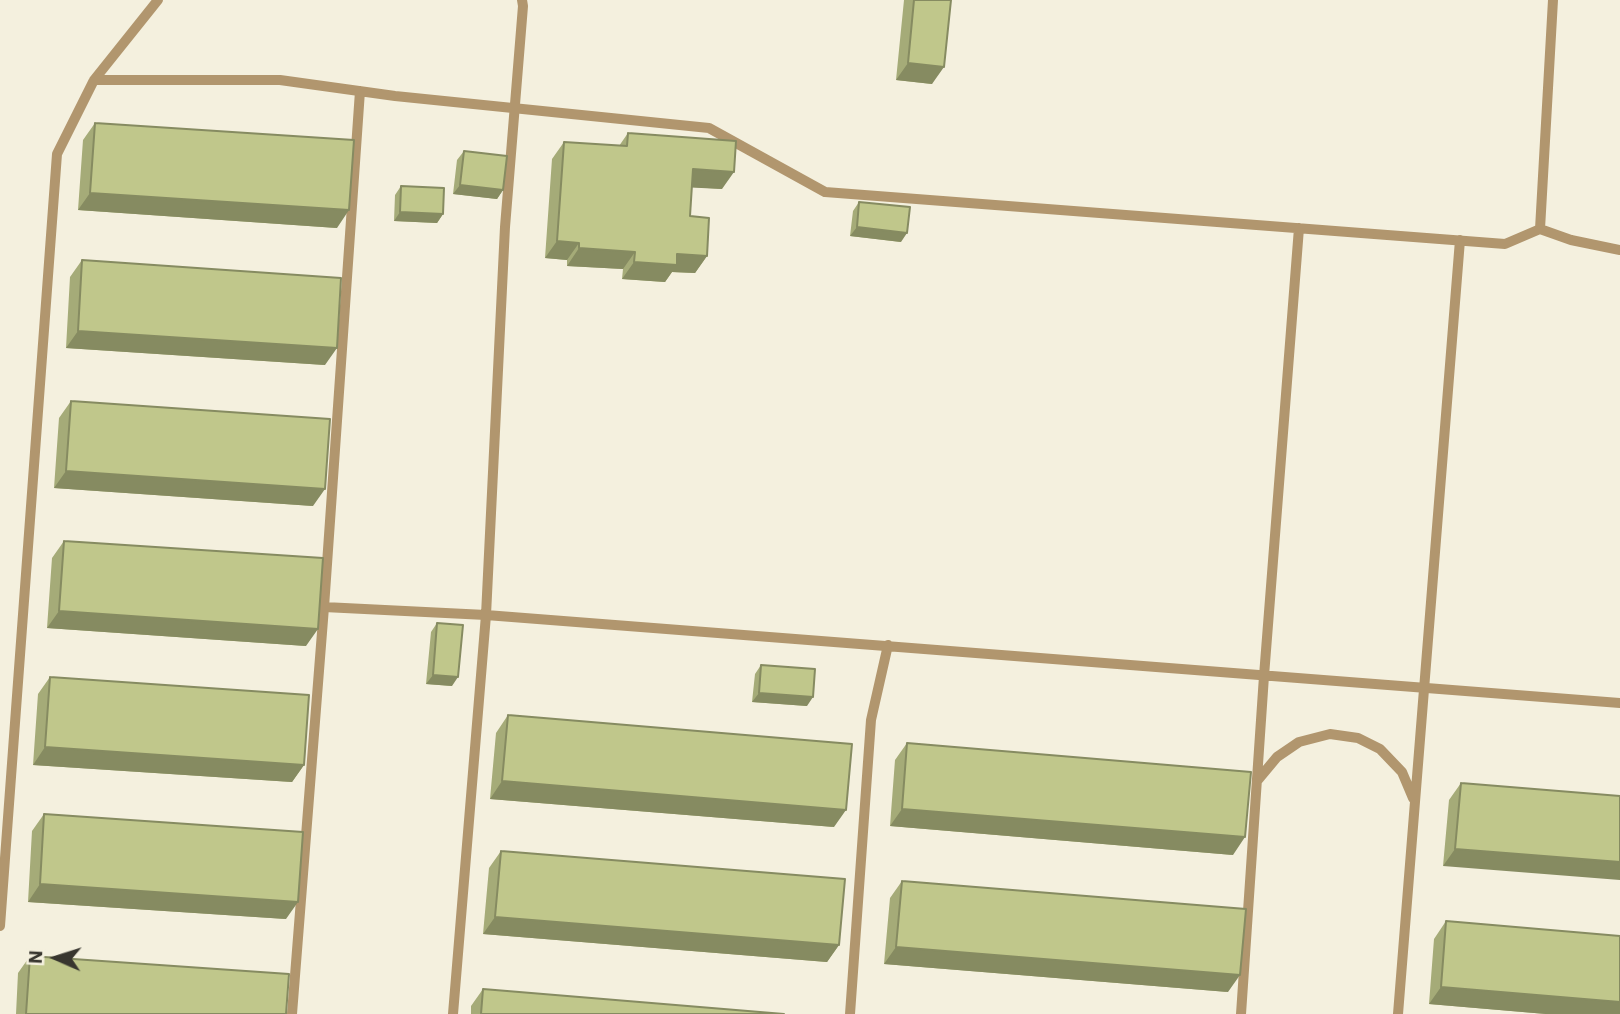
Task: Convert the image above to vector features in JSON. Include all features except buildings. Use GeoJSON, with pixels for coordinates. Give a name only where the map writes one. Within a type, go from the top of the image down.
{"type":"FeatureCollection","features":[{"type":"Feature","properties":{"kind":"lane"},"geometry":{"type":"LineString","coordinates":[[0,926],[57,154],[93,80],[158,0]]}},
{"type":"Feature","properties":{"kind":"lane"},"geometry":{"type":"LineString","coordinates":[[453,1014],[486,615],[505,227],[522,0]]}},
{"type":"Feature","properties":{"kind":"lane"},"geometry":{"type":"LineString","coordinates":[[1540,229],[1553,0]]}},
{"type":"Feature","properties":{"kind":"lane"},"geometry":{"type":"LineString","coordinates":[[93,80],[279,80],[709,128],[825,192],[1505,244],[1540,229],[1571,240],[1620,250]]}},
{"type":"Feature","properties":{"kind":"lane"},"geometry":{"type":"LineString","coordinates":[[292,1014],[360,91]]}},
{"type":"Feature","properties":{"kind":"lane"},"geometry":{"type":"LineString","coordinates":[[1241,1014],[1299,228]]}},
{"type":"Feature","properties":{"kind":"lane"},"geometry":{"type":"LineString","coordinates":[[1398,1014],[1460,240]]}},
{"type":"Feature","properties":{"kind":"lane"},"geometry":{"type":"LineString","coordinates":[[324,607],[486,615],[1620,703]]}},
{"type":"Feature","properties":{"kind":"lane"},"geometry":{"type":"LineString","coordinates":[[850,1014],[871,720],[888,645]]}},
{"type":"Feature","properties":{"kind":"lane"},"geometry":{"type":"LineString","coordinates":[[1257,781],[1277,757],[1298,742],[1330,734],[1358,738],[1380,749],[1402,772],[1414,801]]}}]}
